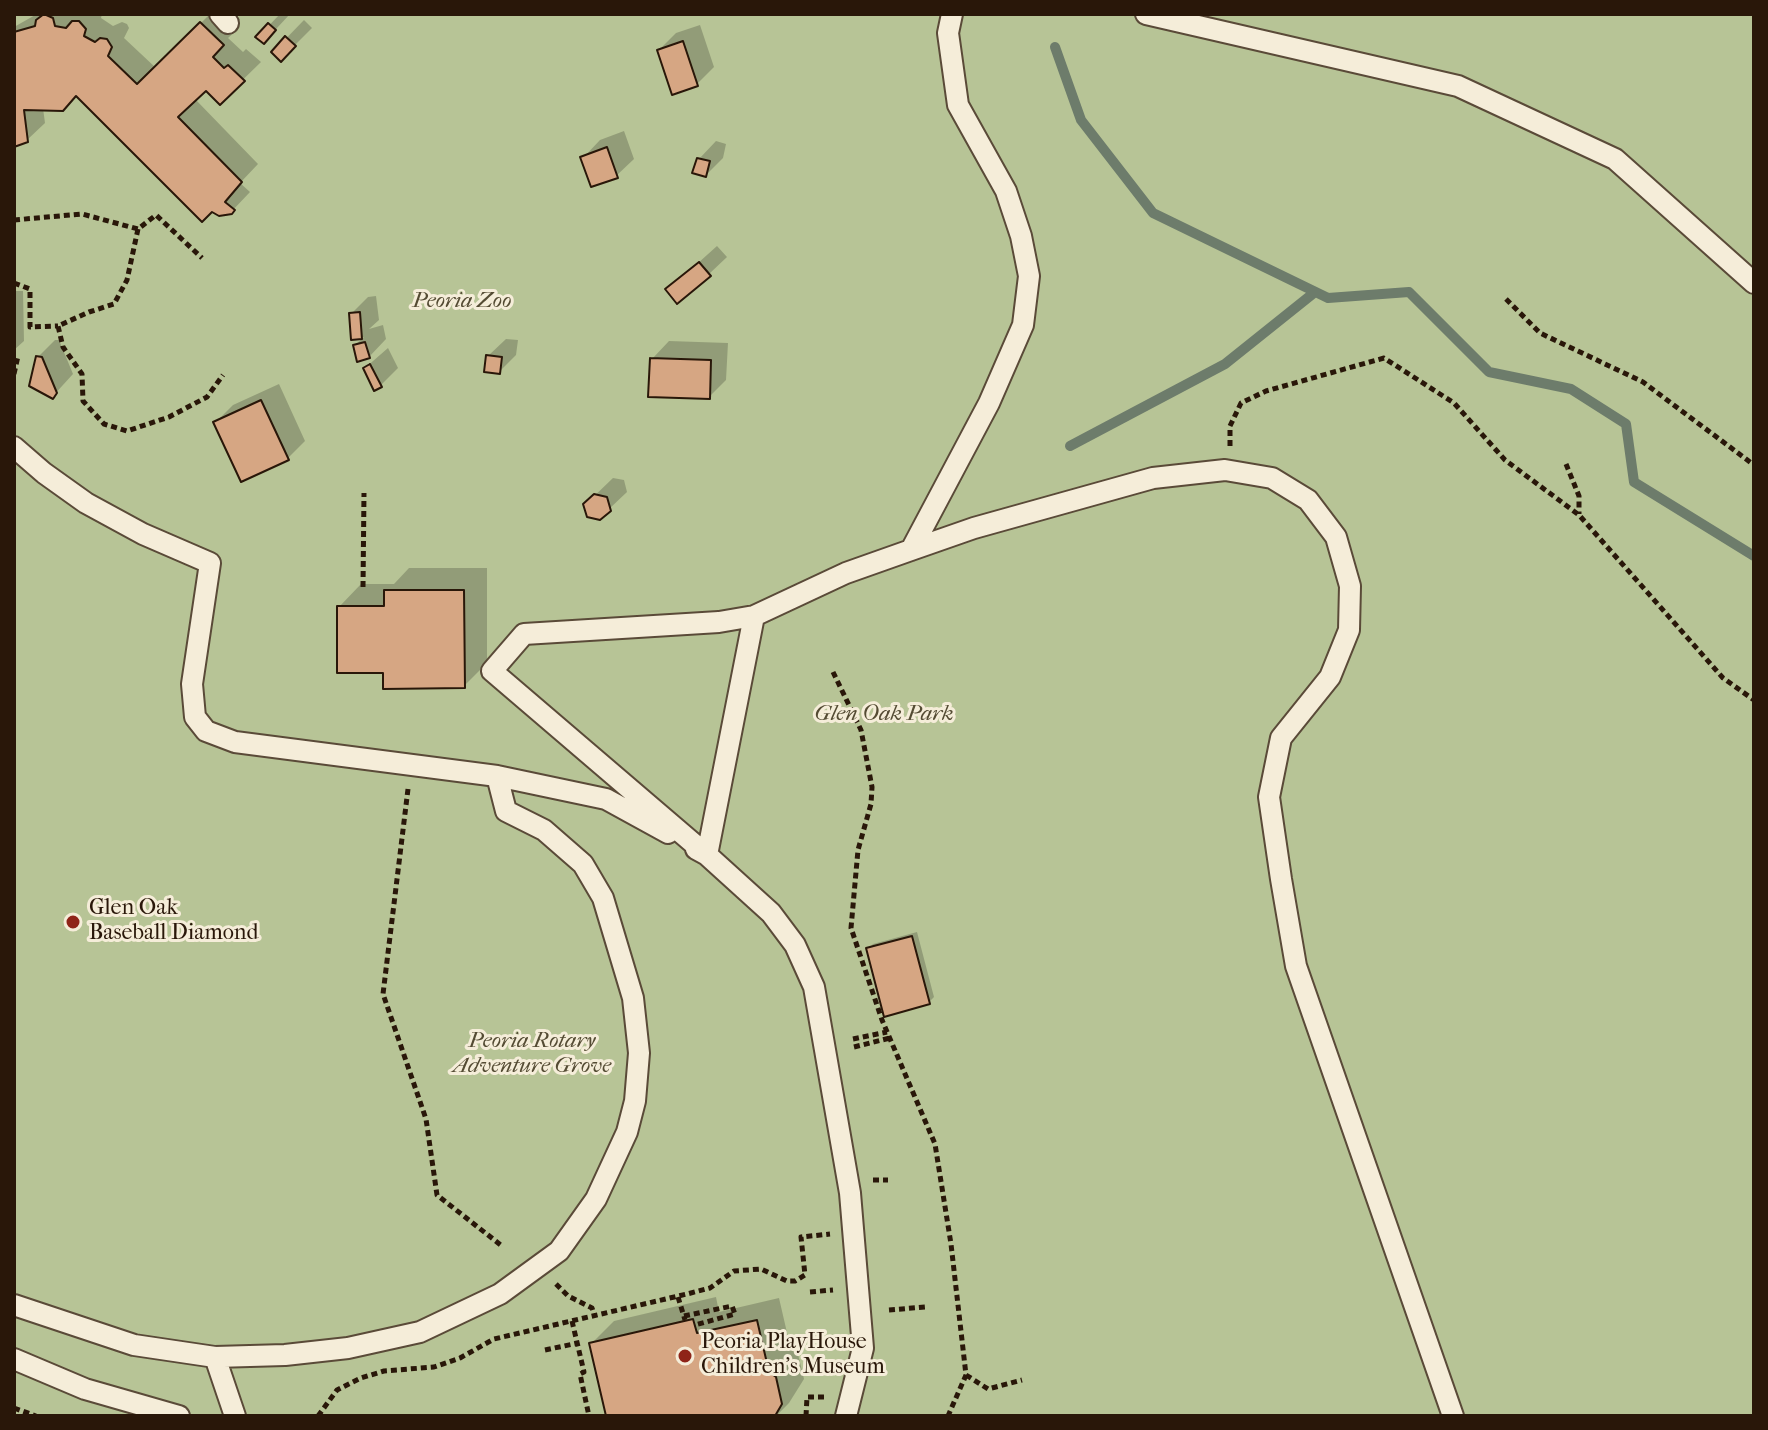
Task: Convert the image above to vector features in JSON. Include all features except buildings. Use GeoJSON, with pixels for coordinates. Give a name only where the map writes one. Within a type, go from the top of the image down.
{"type":"FeatureCollection","features":[{"type":"Feature","properties":{"kind":"lane"},"geometry":{"type":"LineString","coordinates":[[911,550],[989,403],[1023,325],[1029,276],[1021,236],[1006,191],[958,105],[948,33],[952,14]]}},
{"type":"Feature","properties":{"kind":"lane"},"geometry":{"type":"LineString","coordinates":[[1146,14],[1458,86],[1615,159],[1754,283]]}},
{"type":"Feature","properties":{"kind":"lane"},"geometry":{"type":"LineString","coordinates":[[14,447],[86,503],[143,534],[210,563],[192,684],[195,717],[206,731],[235,742],[497,776],[606,799],[707,855]]}},
{"type":"Feature","properties":{"kind":"lane"},"geometry":{"type":"LineString","coordinates":[[846,1416],[863,1348],[850,1193],[814,987],[795,945],[771,913],[707,855],[492,671],[524,634],[719,622],[754,616],[846,573],[974,528],[1153,478],[1225,470],[1272,478],[1308,500],[1336,537],[1350,586],[1349,630],[1330,677],[1281,738],[1269,797],[1296,966],[1453,1416]]}},
{"type":"Feature","properties":{"kind":"lane"},"geometry":{"type":"LineString","coordinates":[[707,855],[754,616]]}},
{"type":"Feature","properties":{"kind":"lane"},"geometry":{"type":"LineString","coordinates":[[14,1305],[134,1345],[215,1357],[285,1355],[348,1348],[420,1332],[500,1294],[559,1251],[596,1199],[627,1132],[635,1101],[639,1053],[633,998],[603,898],[583,864],[544,830],[506,811],[497,776]]}},
{"type":"Feature","properties":{"kind":"lane"},"geometry":{"type":"LineString","coordinates":[[215,1357],[235,1416]]}},
{"type":"Feature","properties":{"kind":"lane"},"geometry":{"type":"LineString","coordinates":[[14,1359],[85,1389],[179,1416]]}},
{"type":"Feature","properties":{"kind":"path"},"geometry":{"type":"LineString","coordinates":[[14,220],[82,214],[138,229]]}},
{"type":"Feature","properties":{"kind":"path"},"geometry":{"type":"LineString","coordinates":[[14,283],[30,289],[30,327],[58,326],[114,304],[127,280],[138,229],[156,215],[202,258]]}},
{"type":"Feature","properties":{"kind":"path"},"geometry":{"type":"LineString","coordinates":[[1506,299],[1540,333],[1643,382],[1754,465]]}},
{"type":"Feature","properties":{"kind":"path"},"geometry":{"type":"LineString","coordinates":[[58,326],[63,347],[82,374],[83,401],[104,424],[127,431],[169,417],[207,397],[223,375]]}},
{"type":"Feature","properties":{"kind":"path"},"geometry":{"type":"LineString","coordinates":[[14,374],[18,356]]}},
{"type":"Feature","properties":{"kind":"path"},"geometry":{"type":"LineString","coordinates":[[1225,470],[1230,456],[1230,426],[1241,403],[1266,391],[1384,358],[1454,403],[1505,460],[1579,515],[1723,678],[1754,700]]}},
{"type":"Feature","properties":{"kind":"path"},"geometry":{"type":"LineString","coordinates":[[1566,464],[1579,496],[1579,515]]}},
{"type":"Feature","properties":{"kind":"path"},"geometry":{"type":"LineString","coordinates":[[363,587],[364,493]]}},
{"type":"Feature","properties":{"kind":"path"},"geometry":{"type":"LineString","coordinates":[[833,672],[861,730],[872,787],[871,804],[858,850],[851,928],[888,1035],[935,1144],[951,1244],[966,1375],[948,1416]]}},
{"type":"Feature","properties":{"kind":"path"},"geometry":{"type":"LineString","coordinates":[[409,782],[383,994],[426,1119],[437,1195],[502,1246]]}},
{"type":"Feature","properties":{"kind":"path"},"geometry":{"type":"LineString","coordinates":[[853,1039],[888,1035]]}},
{"type":"Feature","properties":{"kind":"path"},"geometry":{"type":"LineString","coordinates":[[854,1047],[888,1035]]}},
{"type":"Feature","properties":{"kind":"path"},"geometry":{"type":"LineString","coordinates":[[872,1180],[888,1180]]}},
{"type":"Feature","properties":{"kind":"path"},"geometry":{"type":"LineString","coordinates":[[318,1416],[337,1390],[361,1378],[384,1371],[434,1367],[460,1358],[494,1339],[710,1288],[734,1271],[761,1269],[787,1281],[795,1281],[805,1275],[801,1237],[837,1233]]}},
{"type":"Feature","properties":{"kind":"path"},"geometry":{"type":"LineString","coordinates":[[550,1278],[568,1296],[592,1308],[595,1317]]}},
{"type":"Feature","properties":{"kind":"path"},"geometry":{"type":"LineString","coordinates":[[810,1292],[837,1290],[837,1286]]}},
{"type":"Feature","properties":{"kind":"path"},"geometry":{"type":"LineString","coordinates":[[678,1297],[684,1318],[732,1306],[735,1314],[695,1325]]}},
{"type":"Feature","properties":{"kind":"path"},"geometry":{"type":"LineString","coordinates":[[889,1310],[925,1307]]}},
{"type":"Feature","properties":{"kind":"path"},"geometry":{"type":"LineString","coordinates":[[572,1321],[584,1372],[580,1374],[589,1416]]}},
{"type":"Feature","properties":{"kind":"path"},"geometry":{"type":"LineString","coordinates":[[545,1350],[578,1343]]}},
{"type":"Feature","properties":{"kind":"path"},"geometry":{"type":"LineString","coordinates":[[966,1375],[988,1389],[1022,1380]]}},
{"type":"Feature","properties":{"kind":"path"},"geometry":{"type":"LineString","coordinates":[[806,1416],[807,1397],[835,1397]]}},
{"type":"Feature","properties":{"kind":"path"},"geometry":{"type":"LineString","coordinates":[[14,1408],[36,1416]]}},
{"type":"Feature","properties":{"kind":"green space","name":"Glen Oak Park"},"geometry":{"type":"Polygon","coordinates":[[[14,14],[1754,14],[1754,1416],[14,1416],[14,14]]]}},
{"type":"Feature","properties":{"kind":"waterway"},"geometry":{"type":"LineString","coordinates":[[1055,47],[1081,120],[1153,213],[1328,298],[1409,292],[1489,372],[1571,389],[1626,424],[1634,482],[1754,556]]}},
{"type":"Feature","properties":{"kind":"waterway"},"geometry":{"type":"LineString","coordinates":[[1070,446],[1225,364],[1315,292]]}},
{"type":"Feature","properties":{"kind":"place","name":"Glen Oak Baseball Diamond"},"geometry":{"type":"Point","coordinates":[73,922]}},
{"type":"Feature","properties":{"kind":"place","name":"Peoria PlayHouse Children's Museum"},"geometry":{"type":"Point","coordinates":[685,1356]}},
{"type":"Feature","properties":{"kind":"park label","name":"Peoria Zoo"},"geometry":{"type":"Point","coordinates":[462,302]}},
{"type":"Feature","properties":{"kind":"park label","name":"Peoria Rotary Adventure Grove"},"geometry":{"type":"Point","coordinates":[532,1054]}}]}
